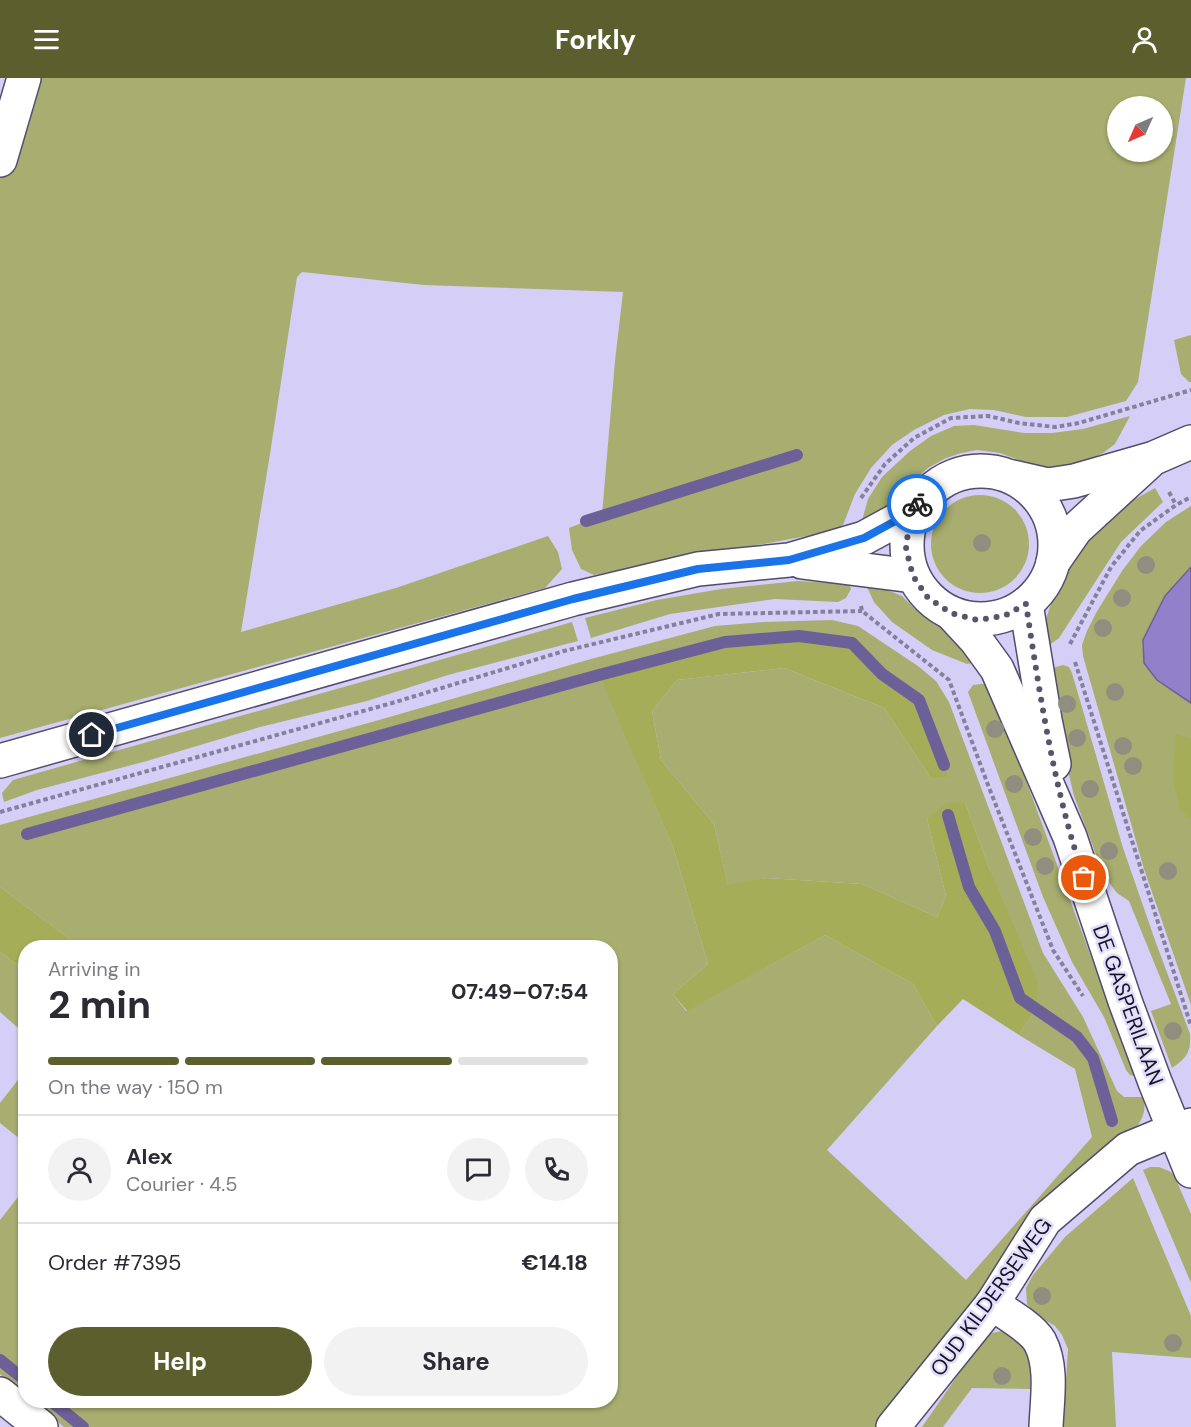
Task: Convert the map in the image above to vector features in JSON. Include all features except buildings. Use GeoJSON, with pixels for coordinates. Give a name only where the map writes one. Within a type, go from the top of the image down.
{"type":"FeatureCollection","features":[{"type":"Feature","properties":{"kind":"street"},"geometry":{"type":"LineString","coordinates":[[0,160],[24,78]]}},
{"type":"Feature","properties":{"kind":"street"},"geometry":{"type":"LineString","coordinates":[[851,556],[864,538],[899,519],[938,483],[961,473],[987,471],[1048,485],[1074,481],[1154,458],[1191,442]]}},
{"type":"Feature","properties":{"kind":"street"},"geometry":{"type":"LineString","coordinates":[[920,501],[909,524],[906,549],[913,576],[928,598],[951,613],[977,620],[1004,616],[1026,604],[1044,585],[1053,562],[1076,529],[1154,458]]}},
{"type":"Feature","properties":{"kind":"street"},"geometry":{"type":"LineString","coordinates":[[1011,477],[1032,491],[1047,511],[1055,536],[1053,562]]}},
{"type":"Feature","properties":{"kind":"street"},"geometry":{"type":"LineString","coordinates":[[0,761],[573,599],[698,569],[851,556],[913,576]]}},
{"type":"Feature","properties":{"kind":"street","name":"DE GASPERILAAN"},"geometry":{"type":"LineString","coordinates":[[1026,604],[1045,720],[1070,837]]}},
{"type":"Feature","properties":{"kind":"street","name":"DE GASPERILAAN"},"geometry":{"type":"LineString","coordinates":[[951,613],[976,640],[997,669],[1070,837],[1155,1082],[1183,1128],[1191,1171]]}},
{"type":"Feature","properties":{"kind":"street","name":"OUD KILDERSEWEG"},"geometry":{"type":"LineString","coordinates":[[893,1427],[992,1304],[1045,1220],[1128,1149],[1183,1128]]}},
{"type":"Feature","properties":{"kind":"street"},"geometry":{"type":"LineString","coordinates":[[992,1304],[1022,1324],[1040,1341],[1048,1368],[1046,1427]]}},
{"type":"Feature","properties":{"kind":"street"},"geometry":{"type":"LineString","coordinates":[[0,1394],[41,1427]]}},
{"type":"Feature","properties":{"kind":"path"},"geometry":{"type":"LineString","coordinates":[[862,611],[851,556],[848,524],[862,495],[885,464],[914,438],[951,418],[988,416],[1019,423],[1055,427],[1079,423],[1191,390]]}},
{"type":"Feature","properties":{"kind":"path"},"geometry":{"type":"LineString","coordinates":[[1069,644],[1111,567],[1140,531],[1191,497]]}},
{"type":"Feature","properties":{"kind":"path"},"geometry":{"type":"LineString","coordinates":[[0,812],[392,703],[564,651],[708,616],[862,611],[949,680],[1053,950],[1087,1005]]}},
{"type":"Feature","properties":{"kind":"path"},"geometry":{"type":"LineString","coordinates":[[1073,656],[1191,1026]]}},
{"type":"Feature","properties":{"kind":"green space"},"geometry":{"type":"Polygon","coordinates":[[[34,78],[1186,78],[1173,160],[1173,96],[1107,96],[1107,162],[1173,162],[1138,382],[1126,401],[1067,417],[1026,417],[994,410],[970,409],[944,415],[914,430],[892,445],[871,468],[855,494],[843,525],[834,531],[594,575],[581,569],[572,550],[569,528],[602,515],[623,292],[424,285],[302,272],[297,277],[241,632],[396,588],[548,536],[558,552],[562,569],[545,588],[0,738],[0,176],[34,78]]]}},
{"type":"Feature","properties":{"kind":"green space"},"geometry":{"type":"Polygon","coordinates":[[[1191,335],[1191,382],[1189,382],[1181,374],[1174,340],[1191,335]]]}},
{"type":"Feature","properties":{"kind":"green space"},"geometry":{"type":"Polygon","coordinates":[[[1130,416],[1115,444],[1103,453],[1087,461],[1053,469],[1038,467],[1000,453],[977,450],[944,459],[915,479],[893,505],[861,524],[868,499],[882,477],[910,451],[931,436],[954,426],[974,425],[1024,433],[1052,433],[1083,429],[1130,416]]]}},
{"type":"Feature","properties":{"kind":"green space"},"geometry":{"type":"Polygon","coordinates":[[[1155,488],[1163,502],[1121,542],[1059,638],[1044,649],[1042,631],[1051,604],[1063,586],[1079,541],[1099,519],[1155,488]]]}},
{"type":"Feature","properties":{"kind":"green space"},"geometry":{"type":"Polygon","coordinates":[[[980,495],[990,496],[1007,503],[1021,517],[1028,534],[1028,554],[1021,571],[1007,585],[990,592],[980,593],[970,592],[953,585],[939,571],[932,554],[931,544],[932,534],[939,517],[953,503],[970,496],[980,495]]]}},
{"type":"Feature","properties":{"kind":"green space"},"geometry":{"type":"Polygon","coordinates":[[[1191,506],[1191,1005],[1144,869],[1083,656],[1082,645],[1096,613],[1122,571],[1141,546],[1166,522],[1191,506]]]}},
{"type":"Feature","properties":{"kind":"green space"},"geometry":{"type":"Polygon","coordinates":[[[798,581],[849,584],[851,589],[846,598],[838,602],[775,599],[670,614],[591,638],[585,618],[657,600],[721,589],[798,581]]]}},
{"type":"Feature","properties":{"kind":"green space"},"geometry":{"type":"Polygon","coordinates":[[[867,587],[882,588],[902,596],[932,622],[946,629],[980,662],[967,664],[932,650],[892,622],[874,602],[867,587]]]}},
{"type":"Feature","properties":{"kind":"green space"},"geometry":{"type":"Polygon","coordinates":[[[832,620],[858,626],[918,666],[936,681],[949,702],[1043,953],[1083,1017],[1117,1091],[1124,1097],[1144,1097],[1142,1117],[1132,1134],[1030,1226],[992,1273],[884,1427],[64,1427],[41,1408],[618,1408],[618,940],[71,940],[0,887],[0,825],[715,626],[832,620]],[[852,643],[600,675],[673,847],[708,964],[673,994],[686,1011],[825,935],[913,984],[937,1026],[827,1150],[966,1280],[1092,1137],[1075,1069],[1019,1035],[1036,1009],[965,802],[927,819],[946,896],[937,917],[862,884],[766,878],[728,886],[714,824],[661,760],[652,711],[677,680],[784,668],[884,708],[930,777],[919,700],[882,674],[852,643]]]}},
{"type":"Feature","properties":{"kind":"green space"},"geometry":{"type":"Polygon","coordinates":[[[572,622],[578,641],[448,675],[367,701],[260,727],[147,761],[37,790],[4,802],[2,793],[13,780],[572,622]]]}},
{"type":"Feature","properties":{"kind":"green space"},"geometry":{"type":"Polygon","coordinates":[[[799,636],[852,643],[882,674],[919,700],[948,777],[930,777],[884,708],[784,668],[677,680],[652,711],[661,760],[714,824],[728,885],[766,878],[862,884],[937,917],[946,896],[927,819],[947,803],[965,802],[989,868],[1038,983],[1036,1009],[1019,1035],[963,999],[937,1026],[913,984],[825,935],[687,1011],[673,994],[708,964],[673,847],[599,675],[725,642],[799,636]]]}},
{"type":"Feature","properties":{"kind":"green space"},"geometry":{"type":"Polygon","coordinates":[[[1063,665],[1069,667],[1072,673],[1123,848],[1190,1034],[1187,1054],[1172,1068],[1151,1011],[1171,1004],[1129,901],[1117,893],[1104,876],[1074,796],[1046,670],[1063,665]]]}},
{"type":"Feature","properties":{"kind":"green space"},"geometry":{"type":"Polygon","coordinates":[[[990,683],[1135,1076],[1130,1075],[1126,1070],[1104,1017],[1072,962],[1043,897],[968,692],[973,685],[990,683]]]}},
{"type":"Feature","properties":{"kind":"green space"},"geometry":{"type":"Polygon","coordinates":[[[1175,734],[1191,738],[1191,819],[1179,808],[1173,778],[1175,734]]]}},
{"type":"Feature","properties":{"kind":"green space"},"geometry":{"type":"Polygon","coordinates":[[[0,887],[71,940],[18,940],[18,966],[0,952],[0,887]]]}},
{"type":"Feature","properties":{"kind":"green space"},"geometry":{"type":"Polygon","coordinates":[[[0,952],[18,966],[18,1028],[0,1012],[0,952]]]}},
{"type":"Feature","properties":{"kind":"green space"},"geometry":{"type":"Polygon","coordinates":[[[18,1080],[18,1137],[0,1123],[0,1103],[18,1080]]]}},
{"type":"Feature","properties":{"kind":"green space"},"geometry":{"type":"Polygon","coordinates":[[[1159,1167],[1174,1175],[1191,1214],[1191,1283],[1143,1170],[1159,1167]]]}},
{"type":"Feature","properties":{"kind":"green space"},"geometry":{"type":"Polygon","coordinates":[[[1133,1178],[1191,1316],[1191,1358],[1112,1352],[1116,1427],[1063,1427],[1068,1349],[1055,1326],[1035,1314],[1027,1304],[1026,1288],[1033,1275],[1065,1237],[1133,1178]]]}},
{"type":"Feature","properties":{"kind":"green space"},"geometry":{"type":"Polygon","coordinates":[[[18,1197],[18,1389],[0,1374],[0,1220],[18,1197]]]}},
{"type":"Feature","properties":{"kind":"green space"},"geometry":{"type":"Polygon","coordinates":[[[1003,1331],[1017,1335],[1028,1348],[1031,1389],[972,1388],[943,1427],[922,1427],[980,1343],[991,1333],[1003,1331]]]}},
{"type":"Feature","properties":{"kind":"shaded area"},"geometry":{"type":"Polygon","coordinates":[[[1191,567],[1191,703],[1157,680],[1144,663],[1143,640],[1165,596],[1191,567]]]}},
{"type":"Feature","properties":{"kind":"waterway"},"geometry":{"type":"LineString","coordinates":[[586,521],[797,455]]}},
{"type":"Feature","properties":{"kind":"waterway"},"geometry":{"type":"LineString","coordinates":[[27,834],[725,642],[799,636],[852,643],[882,674],[919,700],[944,765]]}},
{"type":"Feature","properties":{"kind":"waterway"},"geometry":{"type":"LineString","coordinates":[[948,815],[969,887],[995,931],[1020,998],[1077,1037],[1093,1058],[1112,1121]]}},
{"type":"Feature","properties":{"kind":"waterway"},"geometry":{"type":"LineString","coordinates":[[0,1360],[18,1375]]}},
{"type":"Feature","properties":{"kind":"waterway"},"geometry":{"type":"LineString","coordinates":[[60,1408],[83,1427]]}},
{"type":"Feature","properties":{"kind":"way so far"},"geometry":{"type":"LineString","coordinates":[[917,504],[920,501],[909,524],[906,549],[913,576],[928,598],[951,613],[977,620],[1004,616],[1026,604],[1045,720],[1070,837],[1084,878]]}},
{"type":"Feature","properties":{"kind":"route"},"geometry":{"type":"LineString","coordinates":[[92,735],[573,599],[698,569],[789,560],[864,538],[899,519],[917,504]]}}]}
